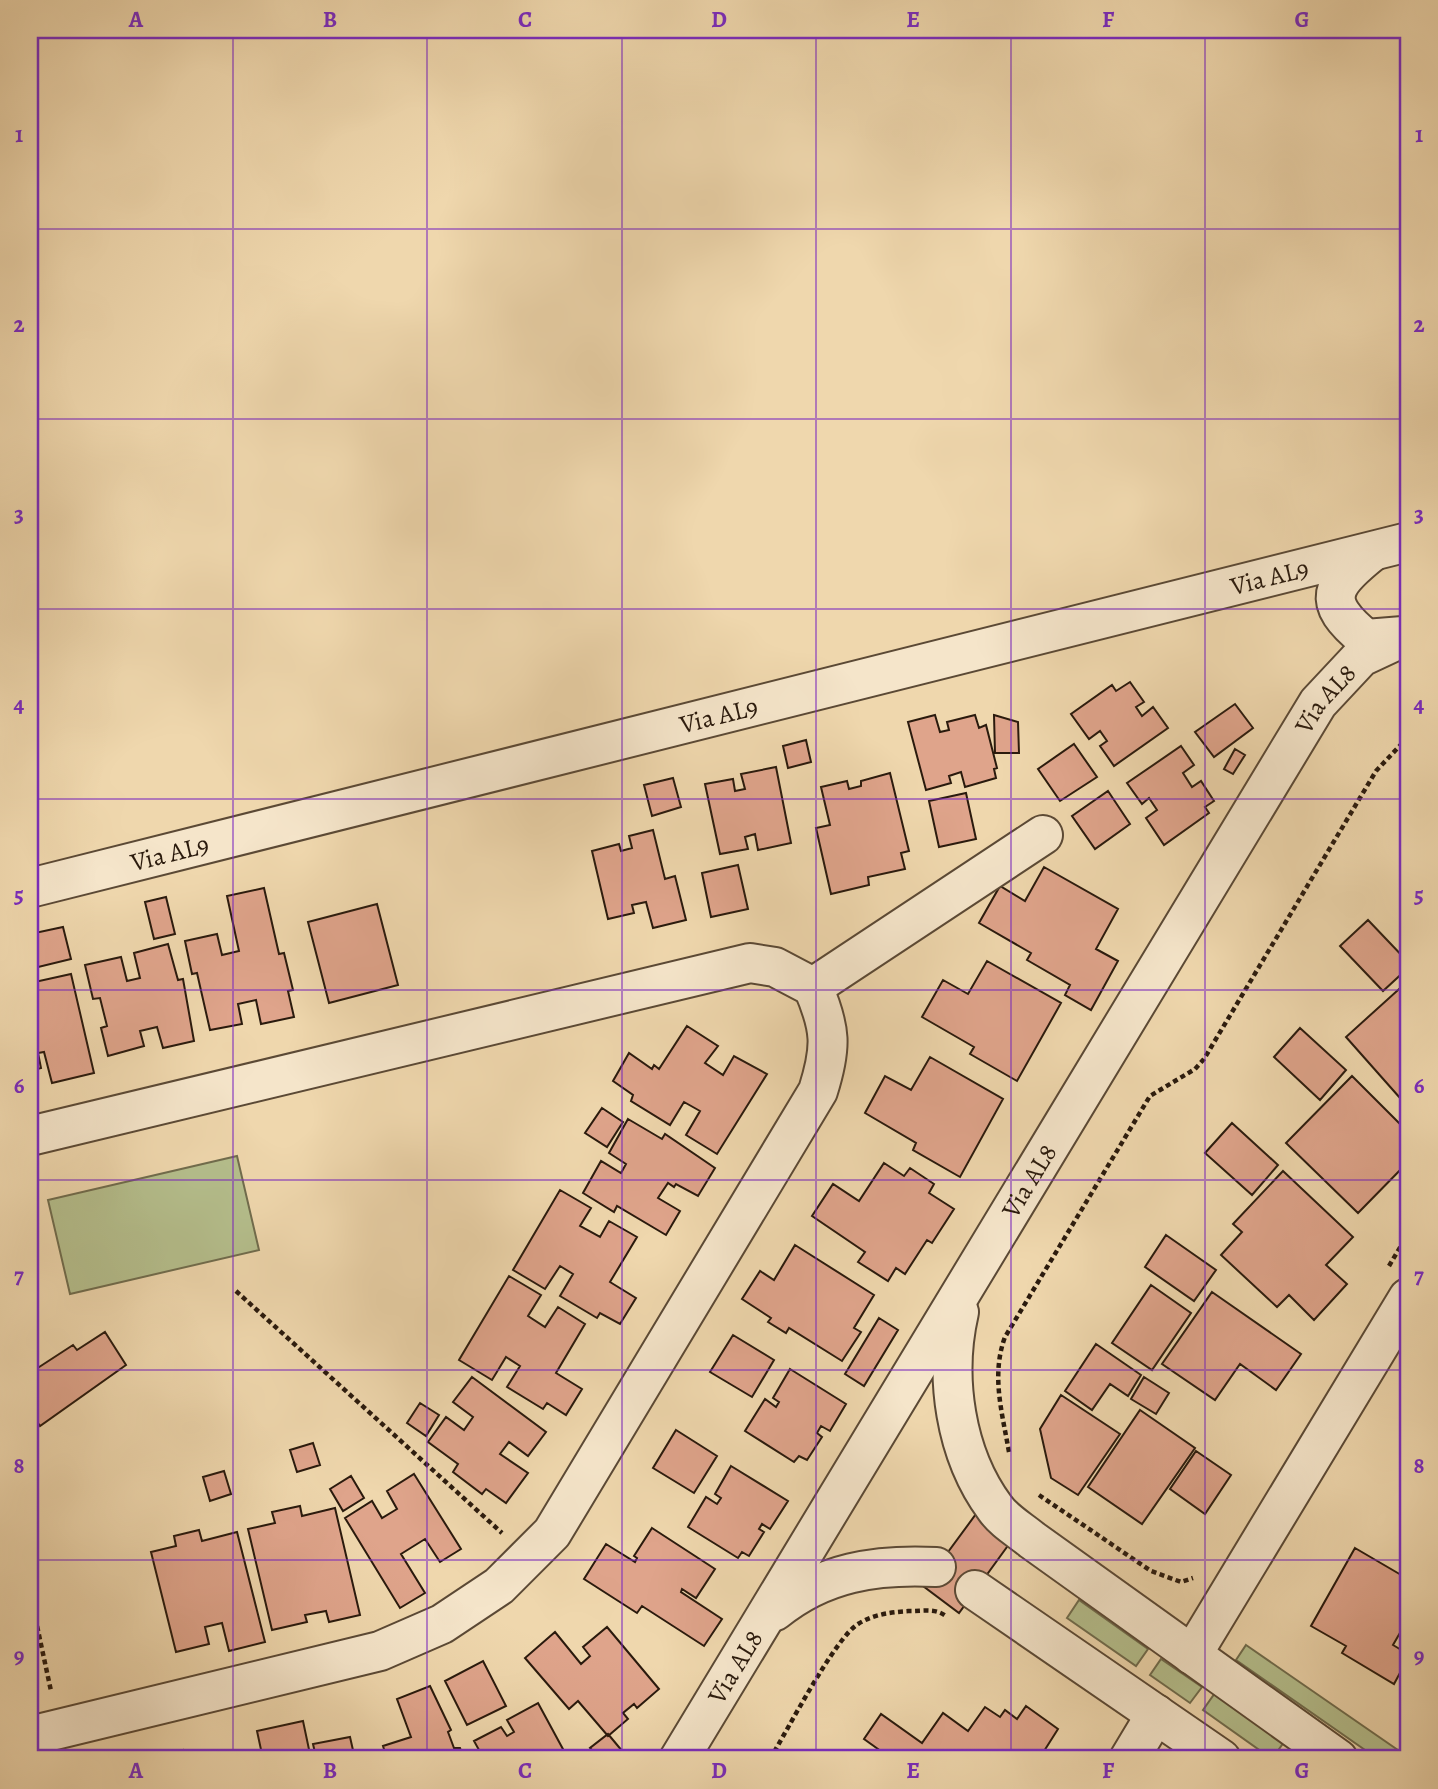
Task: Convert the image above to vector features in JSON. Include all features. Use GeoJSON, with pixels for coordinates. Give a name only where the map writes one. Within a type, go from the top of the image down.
{"type":"FeatureCollection","features":[{"type":"Feature","properties":{"kind":"street"},"geometry":{"type":"LineString","coordinates":[[1391,546],[1342,576],[1334,597],[1342,620],[1366,639],[1406,635]]}},
{"type":"Feature","properties":{"kind":"street","name":"Via AL9"},"geometry":{"type":"LineString","coordinates":[[30,888],[1391,546]]}},
{"type":"Feature","properties":{"kind":"street","name":"Via AL8"},"geometry":{"type":"LineString","coordinates":[[679,1759],[768,1616],[1318,703],[1361,657],[1406,635]]}},
{"type":"Feature","properties":{"kind":"street"},"geometry":{"type":"LineString","coordinates":[[813,987],[1043,835]]}},
{"type":"Feature","properties":{"kind":"street"},"geometry":{"type":"LineString","coordinates":[[30,1136],[750,963],[775,967],[813,987],[830,1034],[828,1060],[818,1091],[552,1533],[499,1586],[442,1624],[380,1651],[30,1737]]}},
{"type":"Feature","properties":{"kind":"street"},"geometry":{"type":"LineString","coordinates":[[1192,1656],[1397,1284]]}},
{"type":"Feature","properties":{"kind":"street"},"geometry":{"type":"LineString","coordinates":[[964,1289],[951,1345],[952,1373],[968,1461],[997,1511],[1032,1540],[1192,1656],[1317,1754]]}},
{"type":"Feature","properties":{"kind":"street"},"geometry":{"type":"LineString","coordinates":[[768,1616],[789,1599],[835,1576],[899,1565],[936,1567]]}},
{"type":"Feature","properties":{"kind":"street"},"geometry":{"type":"LineString","coordinates":[[975,1590],[1221,1759]]}},
{"type":"Feature","properties":{"kind":"street"},"geometry":{"type":"LineString","coordinates":[[1129,1759],[1156,1714]]}},
{"type":"Feature","properties":{"kind":"path"},"geometry":{"type":"LineString","coordinates":[[1009,1457],[996,1376],[998,1356],[1005,1337],[1150,1096],[1195,1069],[1204,1059],[1376,771],[1408,737]]}},
{"type":"Feature","properties":{"kind":"path"},"geometry":{"type":"LineString","coordinates":[[1397,1284],[1408,1234]]}},
{"type":"Feature","properties":{"kind":"path"},"geometry":{"type":"LineString","coordinates":[[236,1291],[510,1541]]}},
{"type":"Feature","properties":{"kind":"path"},"geometry":{"type":"LineString","coordinates":[[1031,1490],[1151,1571],[1181,1582],[1196,1575]]}},
{"type":"Feature","properties":{"kind":"path"},"geometry":{"type":"LineString","coordinates":[[30,1593],[51,1691]]}},
{"type":"Feature","properties":{"kind":"path"},"geometry":{"type":"LineString","coordinates":[[770,1759],[840,1643],[856,1624],[878,1615],[907,1611],[937,1610],[949,1618]]}},
{"type":"Feature","properties":{"kind":"green space"},"geometry":{"type":"Polygon","coordinates":[[[237,1156],[259,1250],[70,1294],[48,1200],[237,1156]]]}},
{"type":"Feature","properties":{"kind":"green space"},"geometry":{"type":"Polygon","coordinates":[[[1079,1600],[1148,1649],[1136,1666],[1067,1618],[1079,1600]]]}},
{"type":"Feature","properties":{"kind":"green space"},"geometry":{"type":"Polygon","coordinates":[[[1246,1645],[1408,1759],[1378,1759],[1236,1660],[1246,1645]]]}},
{"type":"Feature","properties":{"kind":"green space"},"geometry":{"type":"Polygon","coordinates":[[[1161,1659],[1202,1687],[1190,1703],[1150,1675],[1161,1659]]]}},
{"type":"Feature","properties":{"kind":"green space"},"geometry":{"type":"Polygon","coordinates":[[[1215,1693],[1284,1742],[1272,1759],[1203,1710],[1215,1693]]]}},
{"type":"Feature","properties":{"kind":"building"},"geometry":{"type":"Polygon","coordinates":[[[1130,682],[1144,702],[1136,707],[1142,716],[1153,707],[1168,728],[1114,766],[1100,746],[1107,741],[1100,731],[1089,739],[1071,714],[1112,685],[1116,691],[1130,682]]]}},
{"type":"Feature","properties":{"kind":"building"},"geometry":{"type":"Polygon","coordinates":[[[1235,704],[1253,728],[1214,757],[1195,732],[1235,704]]]}},
{"type":"Feature","properties":{"kind":"building"},"geometry":{"type":"Polygon","coordinates":[[[935,715],[940,732],[949,730],[947,722],[975,715],[979,728],[986,725],[997,768],[994,769],[996,778],[965,787],[961,772],[949,776],[951,783],[926,790],[908,722],[935,715]]]}},
{"type":"Feature","properties":{"kind":"building"},"geometry":{"type":"Polygon","coordinates":[[[994,715],[1018,722],[1019,753],[995,753],[994,715]]]}},
{"type":"Feature","properties":{"kind":"building"},"geometry":{"type":"Polygon","coordinates":[[[806,740],[811,762],[788,768],[783,746],[806,740]]]}},
{"type":"Feature","properties":{"kind":"building"},"geometry":{"type":"Polygon","coordinates":[[[1074,744],[1097,777],[1060,801],[1038,769],[1074,744]]]}},
{"type":"Feature","properties":{"kind":"building"},"geometry":{"type":"Polygon","coordinates":[[[1181,746],[1194,765],[1183,773],[1192,787],[1201,781],[1214,801],[1205,807],[1209,813],[1164,845],[1146,818],[1157,810],[1149,798],[1142,804],[1127,783],[1181,746]]]}},
{"type":"Feature","properties":{"kind":"building"},"geometry":{"type":"Polygon","coordinates":[[[1235,749],[1245,755],[1233,774],[1224,769],[1235,749]]]}},
{"type":"Feature","properties":{"kind":"building"},"geometry":{"type":"Polygon","coordinates":[[[776,767],[791,843],[758,850],[755,834],[745,837],[748,849],[720,854],[705,784],[733,779],[735,791],[745,789],[741,774],[776,767]]]}},
{"type":"Feature","properties":{"kind":"building"},"geometry":{"type":"Polygon","coordinates":[[[890,773],[909,851],[901,853],[905,869],[868,877],[869,885],[831,894],[816,828],[830,825],[821,787],[847,781],[849,789],[861,786],[861,781],[890,773]]]}},
{"type":"Feature","properties":{"kind":"building"},"geometry":{"type":"Polygon","coordinates":[[[673,778],[681,807],[652,816],[644,785],[673,778]]]}},
{"type":"Feature","properties":{"kind":"building"},"geometry":{"type":"Polygon","coordinates":[[[1108,791],[1130,824],[1095,849],[1072,816],[1108,791]]]}},
{"type":"Feature","properties":{"kind":"building"},"geometry":{"type":"Polygon","coordinates":[[[966,793],[976,839],[939,847],[929,801],[966,793]]]}},
{"type":"Feature","properties":{"kind":"building"},"geometry":{"type":"Polygon","coordinates":[[[653,830],[665,879],[675,876],[686,920],[653,928],[646,902],[632,905],[634,913],[608,919],[592,851],[619,844],[621,851],[632,848],[629,836],[653,830]]]}},
{"type":"Feature","properties":{"kind":"building"},"geometry":{"type":"Polygon","coordinates":[[[738,865],[748,909],[711,917],[702,873],[738,865]]]}},
{"type":"Feature","properties":{"kind":"building"},"geometry":{"type":"Polygon","coordinates":[[[1044,867],[1118,909],[1096,949],[1118,961],[1091,1010],[1065,995],[1070,985],[1027,960],[1031,953],[979,923],[1000,886],[1025,901],[1044,867]]]}},
{"type":"Feature","properties":{"kind":"building"},"geometry":{"type":"Polygon","coordinates":[[[264,888],[279,954],[284,953],[293,990],[288,991],[294,1017],[261,1024],[256,1000],[238,1004],[242,1024],[210,1030],[197,973],[192,974],[185,941],[217,934],[222,955],[239,951],[227,896],[264,888]]]}},
{"type":"Feature","properties":{"kind":"building"},"geometry":{"type":"Polygon","coordinates":[[[166,897],[175,934],[154,939],[145,902],[166,897]]]}},
{"type":"Feature","properties":{"kind":"building"},"geometry":{"type":"Polygon","coordinates":[[[377,904],[398,985],[329,1003],[308,922],[377,904]]]}},
{"type":"Feature","properties":{"kind":"building"},"geometry":{"type":"Polygon","coordinates":[[[1368,920],[1408,962],[1408,968],[1383,991],[1340,946],[1368,920]]]}},
{"type":"Feature","properties":{"kind":"building"},"geometry":{"type":"Polygon","coordinates":[[[63,927],[71,959],[30,969],[30,934],[63,927]]]}},
{"type":"Feature","properties":{"kind":"building"},"geometry":{"type":"Polygon","coordinates":[[[168,944],[178,980],[183,979],[194,1041],[163,1048],[157,1027],[140,1031],[144,1046],[108,1056],[101,1028],[107,1026],[100,998],[93,999],[85,965],[121,957],[127,981],[140,978],[134,953],[168,944]]]}},
{"type":"Feature","properties":{"kind":"building"},"geometry":{"type":"Polygon","coordinates":[[[987,961],[1061,1003],[1017,1081],[970,1054],[974,1047],[922,1017],[943,980],[968,994],[987,961]]]}},
{"type":"Feature","properties":{"kind":"building"},"geometry":{"type":"Polygon","coordinates":[[[71,974],[94,1073],[52,1083],[44,1052],[38,1053],[41,1068],[30,1071],[30,983],[71,974]]]}},
{"type":"Feature","properties":{"kind":"building"},"geometry":{"type":"Polygon","coordinates":[[[1408,981],[1408,1107],[1346,1037],[1408,981]]]}},
{"type":"Feature","properties":{"kind":"building"},"geometry":{"type":"Polygon","coordinates":[[[687,1026],[718,1046],[705,1063],[723,1075],[734,1056],[767,1074],[717,1154],[686,1135],[700,1111],[684,1102],[670,1125],[631,1101],[633,1095],[613,1081],[629,1053],[652,1069],[654,1065],[659,1069],[687,1026]]]}},
{"type":"Feature","properties":{"kind":"building"},"geometry":{"type":"Polygon","coordinates":[[[1300,1028],[1346,1070],[1320,1100],[1274,1057],[1300,1028]]]}},
{"type":"Feature","properties":{"kind":"building"},"geometry":{"type":"Polygon","coordinates":[[[930,1057],[1003,1099],[960,1177],[913,1150],[916,1143],[865,1113],[885,1076],[911,1090],[930,1057]]]}},
{"type":"Feature","properties":{"kind":"building"},"geometry":{"type":"Polygon","coordinates":[[[1352,1076],[1408,1132],[1408,1162],[1358,1213],[1286,1143],[1352,1076]]]}},
{"type":"Feature","properties":{"kind":"building"},"geometry":{"type":"Polygon","coordinates":[[[602,1108],[623,1122],[607,1147],[585,1133],[602,1108]]]}},
{"type":"Feature","properties":{"kind":"building"},"geometry":{"type":"Polygon","coordinates":[[[628,1119],[662,1139],[665,1134],[715,1168],[698,1196],[676,1184],[674,1187],[668,1183],[658,1198],[680,1211],[666,1235],[617,1206],[614,1212],[583,1193],[601,1161],[621,1173],[626,1164],[609,1153],[628,1119]]]}},
{"type":"Feature","properties":{"kind":"building"},"geometry":{"type":"Polygon","coordinates":[[[1232,1123],[1278,1165],[1252,1195],[1205,1153],[1232,1123]]]}},
{"type":"Feature","properties":{"kind":"building"},"geometry":{"type":"Polygon","coordinates":[[[884,1163],[904,1176],[910,1168],[934,1184],[929,1193],[954,1209],[932,1243],[927,1240],[905,1274],[896,1268],[888,1281],[858,1262],[865,1252],[812,1216],[833,1184],[859,1201],[884,1163]]]}},
{"type":"Feature","properties":{"kind":"building"},"geometry":{"type":"Polygon","coordinates":[[[1283,1171],[1353,1237],[1326,1265],[1347,1284],[1314,1320],[1289,1295],[1277,1307],[1221,1255],[1242,1232],[1233,1224],[1283,1171]]]}},
{"type":"Feature","properties":{"kind":"building"},"geometry":{"type":"Polygon","coordinates":[[[560,1190],[591,1208],[580,1226],[600,1237],[609,1221],[637,1237],[610,1282],[636,1298],[620,1324],[600,1313],[597,1318],[560,1296],[573,1274],[560,1266],[545,1289],[513,1270],[560,1190]]]}},
{"type":"Feature","properties":{"kind":"building"},"geometry":{"type":"Polygon","coordinates":[[[1166,1235],[1216,1270],[1194,1301],[1145,1267],[1166,1235]]]}},
{"type":"Feature","properties":{"kind":"building"},"geometry":{"type":"Polygon","coordinates":[[[795,1245],[874,1295],[854,1328],[861,1332],[842,1361],[789,1328],[786,1333],[768,1322],[771,1318],[742,1299],[760,1271],[774,1280],[795,1245]]]}},
{"type":"Feature","properties":{"kind":"building"},"geometry":{"type":"Polygon","coordinates":[[[509,1276],[541,1295],[528,1316],[545,1327],[558,1307],[585,1324],[556,1373],[582,1389],[566,1415],[547,1403],[543,1409],[507,1387],[520,1366],[506,1357],[492,1380],[459,1360],[509,1276]]]}},
{"type":"Feature","properties":{"kind":"building"},"geometry":{"type":"Polygon","coordinates":[[[1151,1285],[1191,1313],[1152,1370],[1112,1343],[1151,1285]]]}},
{"type":"Feature","properties":{"kind":"building"},"geometry":{"type":"Polygon","coordinates":[[[1212,1292],[1301,1354],[1276,1390],[1240,1364],[1215,1400],[1162,1364],[1212,1292]]]}},
{"type":"Feature","properties":{"kind":"building"},"geometry":{"type":"Polygon","coordinates":[[[879,1318],[898,1330],[864,1386],[845,1374],[879,1318]]]}},
{"type":"Feature","properties":{"kind":"building"},"geometry":{"type":"Polygon","coordinates":[[[105,1332],[126,1365],[40,1426],[38,1423],[30,1428],[30,1373],[73,1345],[77,1350],[105,1332]]]}},
{"type":"Feature","properties":{"kind":"building"},"geometry":{"type":"Polygon","coordinates":[[[733,1335],[774,1360],[752,1397],[710,1372],[733,1335]]]}},
{"type":"Feature","properties":{"kind":"building"},"geometry":{"type":"Polygon","coordinates":[[[1096,1344],[1141,1375],[1128,1396],[1110,1384],[1092,1410],[1065,1391],[1096,1344]]]}},
{"type":"Feature","properties":{"kind":"building"},"geometry":{"type":"Polygon","coordinates":[[[790,1369],[846,1404],[830,1431],[821,1426],[817,1433],[822,1437],[807,1460],[799,1456],[794,1462],[745,1431],[765,1399],[776,1407],[779,1402],[773,1398],[790,1369]]]}},
{"type":"Feature","properties":{"kind":"building"},"geometry":{"type":"Polygon","coordinates":[[[472,1377],[546,1432],[528,1456],[509,1442],[500,1454],[528,1473],[506,1503],[486,1489],[482,1494],[453,1472],[458,1464],[428,1442],[446,1417],[464,1430],[473,1417],[453,1402],[472,1377]]]}},
{"type":"Feature","properties":{"kind":"building"},"geometry":{"type":"Polygon","coordinates":[[[1144,1377],[1169,1393],[1156,1414],[1131,1399],[1144,1377]]]}},
{"type":"Feature","properties":{"kind":"building"},"geometry":{"type":"Polygon","coordinates":[[[1061,1395],[1120,1434],[1078,1495],[1051,1478],[1040,1429],[1061,1395]]]}},
{"type":"Feature","properties":{"kind":"building"},"geometry":{"type":"Polygon","coordinates":[[[420,1403],[439,1415],[426,1436],[407,1423],[420,1403]]]}},
{"type":"Feature","properties":{"kind":"building"},"geometry":{"type":"Polygon","coordinates":[[[1140,1410],[1195,1448],[1142,1524],[1088,1487],[1140,1410]]]}},
{"type":"Feature","properties":{"kind":"building"},"geometry":{"type":"Polygon","coordinates":[[[676,1430],[717,1456],[694,1493],[653,1468],[676,1430]]]}},
{"type":"Feature","properties":{"kind":"building"},"geometry":{"type":"Polygon","coordinates":[[[313,1443],[320,1465],[297,1472],[290,1450],[313,1443]]]}},
{"type":"Feature","properties":{"kind":"building"},"geometry":{"type":"Polygon","coordinates":[[[1196,1451],[1231,1475],[1205,1514],[1170,1489],[1196,1451]]]}},
{"type":"Feature","properties":{"kind":"building"},"geometry":{"type":"Polygon","coordinates":[[[731,1466],[788,1501],[770,1529],[762,1524],[759,1529],[764,1532],[749,1556],[742,1552],[738,1558],[688,1527],[706,1497],[717,1504],[721,1498],[715,1494],[731,1466]]]}},
{"type":"Feature","properties":{"kind":"building"},"geometry":{"type":"Polygon","coordinates":[[[224,1471],[231,1494],[210,1501],[203,1477],[224,1471]]]}},
{"type":"Feature","properties":{"kind":"building"},"geometry":{"type":"Polygon","coordinates":[[[414,1474],[461,1549],[440,1562],[425,1539],[401,1554],[425,1593],[400,1608],[345,1518],[372,1501],[382,1518],[397,1509],[387,1491],[414,1474]]]}},
{"type":"Feature","properties":{"kind":"building"},"geometry":{"type":"Polygon","coordinates":[[[351,1476],[364,1498],[343,1511],[330,1489],[351,1476]]]}},
{"type":"Feature","properties":{"kind":"building"},"geometry":{"type":"Polygon","coordinates":[[[300,1506],[302,1516],[335,1508],[360,1615],[329,1622],[326,1611],[305,1615],[307,1622],[272,1630],[248,1529],[275,1523],[272,1512],[300,1506]]]}},
{"type":"Feature","properties":{"kind":"building"},"geometry":{"type":"Polygon","coordinates":[[[976,1514],[1012,1540],[959,1613],[923,1586],[976,1514]]]}},
{"type":"Feature","properties":{"kind":"building"},"geometry":{"type":"Polygon","coordinates":[[[652,1528],[715,1569],[696,1598],[682,1589],[681,1592],[722,1619],[704,1646],[642,1606],[637,1613],[584,1579],[606,1544],[635,1562],[637,1558],[634,1556],[652,1528]]]}},
{"type":"Feature","properties":{"kind":"building"},"geometry":{"type":"Polygon","coordinates":[[[199,1530],[202,1541],[237,1532],[265,1642],[229,1651],[222,1623],[205,1627],[209,1644],[176,1652],[151,1552],[176,1546],[174,1536],[199,1530]]]}},
{"type":"Feature","properties":{"kind":"building"},"geometry":{"type":"Polygon","coordinates":[[[1355,1548],[1408,1579],[1408,1619],[1393,1645],[1408,1654],[1408,1658],[1394,1684],[1342,1653],[1346,1646],[1311,1626],[1355,1548]]]}},
{"type":"Feature","properties":{"kind":"building"},"geometry":{"type":"Polygon","coordinates":[[[607,1627],[659,1689],[637,1708],[634,1704],[623,1713],[628,1719],[608,1736],[578,1701],[569,1709],[525,1658],[555,1632],[581,1664],[590,1656],[583,1647],[607,1627]]]}},
{"type":"Feature","properties":{"kind":"building"},"geometry":{"type":"Polygon","coordinates":[[[483,1661],[506,1706],[467,1725],[445,1681],[483,1661]]]}},
{"type":"Feature","properties":{"kind":"building"},"geometry":{"type":"Polygon","coordinates":[[[430,1686],[451,1730],[448,1732],[454,1748],[460,1748],[464,1759],[387,1759],[383,1746],[411,1737],[397,1699],[430,1686]]]}},
{"type":"Feature","properties":{"kind":"building"},"geometry":{"type":"Polygon","coordinates":[[[538,1703],[564,1751],[556,1756],[558,1759],[484,1759],[474,1741],[501,1727],[507,1736],[514,1732],[507,1720],[538,1703]]]}},
{"type":"Feature","properties":{"kind":"building"},"geometry":{"type":"Polygon","coordinates":[[[1026,1706],[1058,1729],[1039,1759],[892,1759],[864,1739],[881,1714],[922,1743],[943,1713],[968,1731],[985,1707],[1000,1717],[1005,1710],[1017,1719],[1026,1706]]]}},
{"type":"Feature","properties":{"kind":"building"},"geometry":{"type":"Polygon","coordinates":[[[303,1721],[311,1759],[263,1759],[257,1731],[303,1721]]]}},
{"type":"Feature","properties":{"kind":"building"},"geometry":{"type":"Polygon","coordinates":[[[608,1734],[623,1752],[615,1759],[600,1759],[590,1748],[608,1734]]]}},
{"type":"Feature","properties":{"kind":"building"},"geometry":{"type":"Polygon","coordinates":[[[350,1737],[355,1759],[311,1759],[316,1757],[313,1744],[350,1737]]]}},
{"type":"Feature","properties":{"kind":"building"},"geometry":{"type":"Polygon","coordinates":[[[183,1750],[185,1759],[143,1759],[183,1750]]]}}]}
